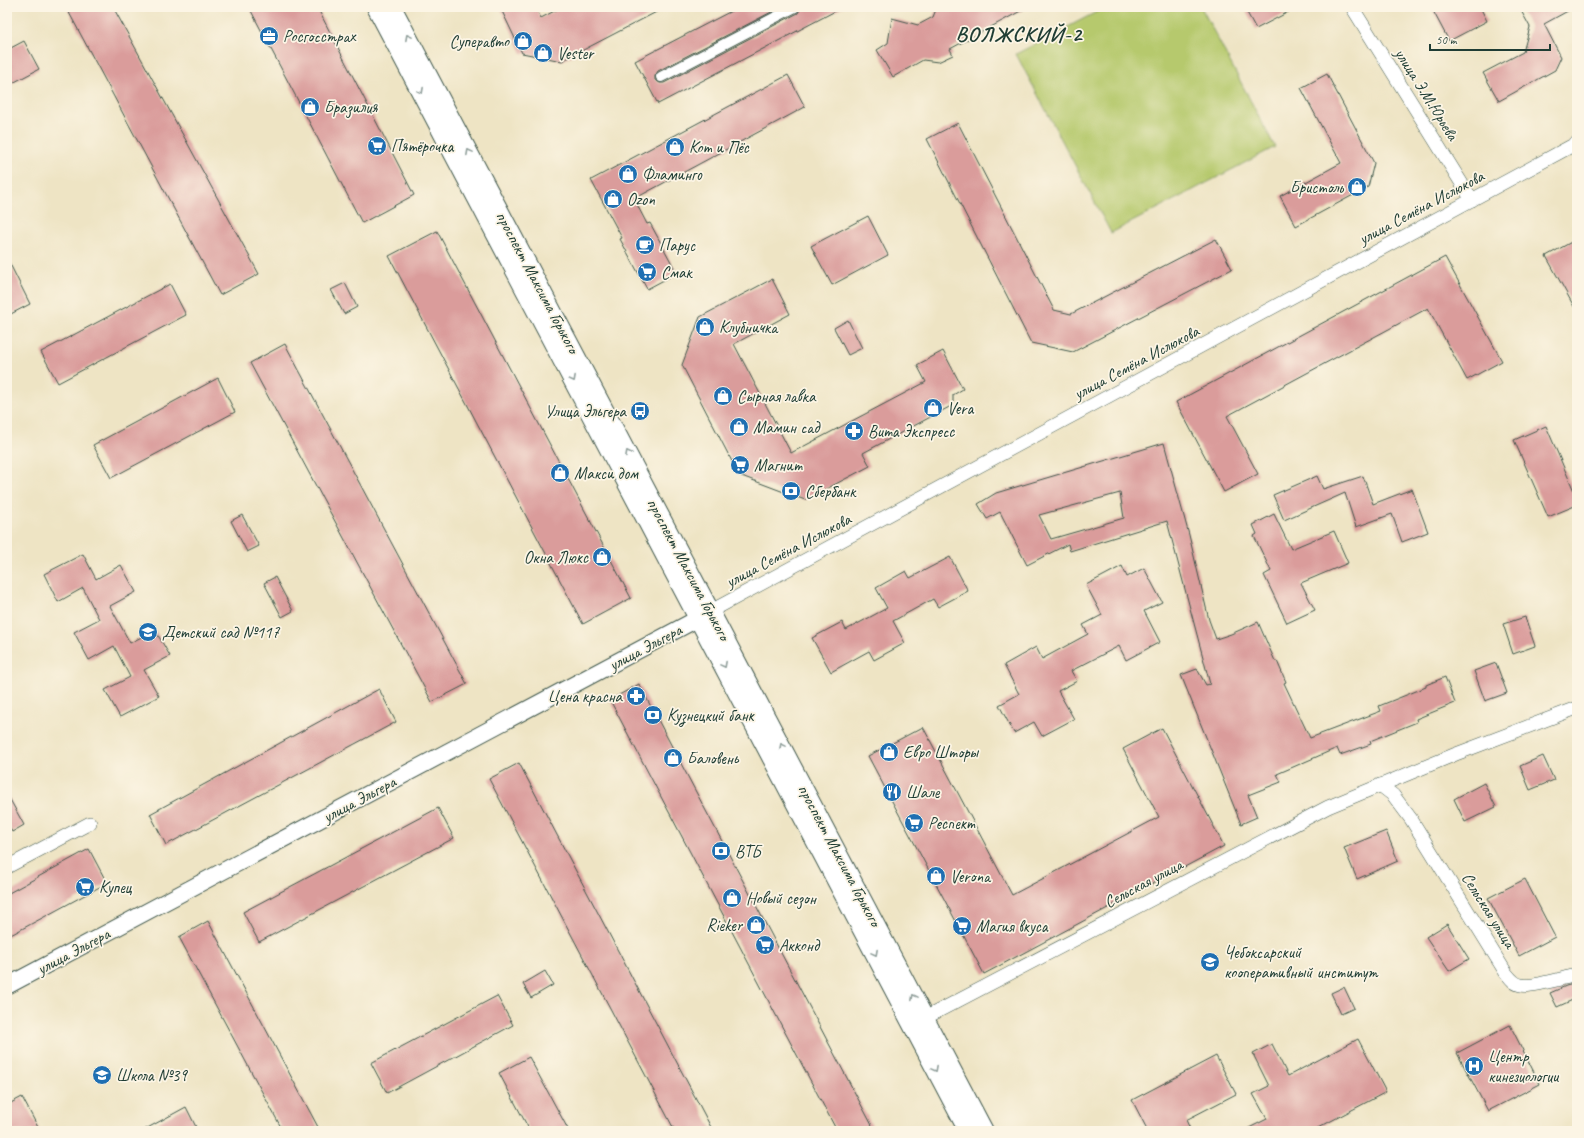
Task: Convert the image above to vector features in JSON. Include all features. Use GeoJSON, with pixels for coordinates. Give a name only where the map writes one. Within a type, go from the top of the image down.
{"type":"FeatureCollection","features":[{"type":"Feature","properties":{"kind":"main road","name":"проспект Максима Горького"},"geometry":{"type":"LineString","coordinates":[[376,7],[478,184]]}},
{"type":"Feature","properties":{"kind":"main road","name":"проспект Максима Горького"},"geometry":{"type":"LineString","coordinates":[[392,7],[478,184],[964,1107],[984,1131]]}},
{"type":"Feature","properties":{"kind":"main road","name":"проспект Максима Горького"},"geometry":{"type":"LineString","coordinates":[[964,1107],[968,1131]]}},
{"type":"Feature","properties":{"kind":"street"},"geometry":{"type":"LineString","coordinates":[[661,78],[795,7]]}},
{"type":"Feature","properties":{"kind":"street","name":"улица Э.М.Юрьева"},"geometry":{"type":"LineString","coordinates":[[1352,7],[1472,200]]}},
{"type":"Feature","properties":{"kind":"street","name":"улица Семёна Ислюкова"},"geometry":{"type":"LineString","coordinates":[[705,614],[1577,143]]}},
{"type":"Feature","properties":{"kind":"street","name":"улица Эльгера"},"geometry":{"type":"LineString","coordinates":[[7,986],[705,614]]}},
{"type":"Feature","properties":{"kind":"street","name":"Сельская улица"},"geometry":{"type":"LineString","coordinates":[[919,1021],[1328,807],[1380,785],[1577,708]]}},
{"type":"Feature","properties":{"kind":"street","name":"Сельская улица"},"geometry":{"type":"LineString","coordinates":[[1380,785],[1393,795],[1411,819],[1506,973],[1514,982],[1521,986],[1543,983],[1577,974]]}},
{"type":"Feature","properties":{"kind":"street"},"geometry":{"type":"LineString","coordinates":[[7,867],[90,823]]}},
{"type":"Feature","properties":{"kind":"green space"},"geometry":{"type":"Polygon","coordinates":[[[1106,7],[1201,7],[1275,147],[1111,233],[1016,54],[1106,7]]]}},
{"type":"Feature","properties":{"kind":"building"},"geometry":{"type":"Polygon","coordinates":[[[66,7],[113,7],[259,274],[220,295],[66,7]]]}},
{"type":"Feature","properties":{"kind":"building"},"geometry":{"type":"Polygon","coordinates":[[[249,7],[317,7],[414,195],[362,223],[249,7]]]}},
{"type":"Feature","properties":{"kind":"building"},"geometry":{"type":"Polygon","coordinates":[[[500,7],[535,7],[541,18],[562,7],[666,7],[562,61],[522,53],[500,7]]]}},
{"type":"Feature","properties":{"kind":"building"},"geometry":{"type":"Polygon","coordinates":[[[739,7],[781,7],[658,71],[655,76],[655,80],[660,83],[664,83],[798,13],[801,7],[843,7],[658,104],[635,61],[739,7]]]}},
{"type":"Feature","properties":{"kind":"building"},"geometry":{"type":"Polygon","coordinates":[[[937,7],[1028,7],[950,49],[953,55],[938,62],[923,60],[893,77],[877,50],[888,43],[892,18],[918,25],[933,17],[937,7]]]}},
{"type":"Feature","properties":{"kind":"building"},"geometry":{"type":"Polygon","coordinates":[[[1244,7],[1298,7],[1256,29],[1244,7]]]}},
{"type":"Feature","properties":{"kind":"building"},"geometry":{"type":"Polygon","coordinates":[[[1431,7],[1480,7],[1487,21],[1449,41],[1431,7]]]}},
{"type":"Feature","properties":{"kind":"building"},"geometry":{"type":"Polygon","coordinates":[[[1519,7],[1575,7],[1544,24],[1561,57],[1555,70],[1499,101],[1483,73],[1523,52],[1530,27],[1519,7]]]}},
{"type":"Feature","properties":{"kind":"building"},"geometry":{"type":"Polygon","coordinates":[[[24,41],[39,69],[7,86],[7,50],[24,41]]]}},
{"type":"Feature","properties":{"kind":"building"},"geometry":{"type":"Polygon","coordinates":[[[1327,74],[1374,163],[1368,187],[1296,226],[1280,196],[1341,163],[1301,88],[1327,74]]]}},
{"type":"Feature","properties":{"kind":"building"},"geometry":{"type":"Polygon","coordinates":[[[788,75],[805,107],[634,199],[647,224],[650,223],[677,273],[647,289],[591,180],[788,75]]]}},
{"type":"Feature","properties":{"kind":"building"},"geometry":{"type":"Polygon","coordinates":[[[958,123],[1054,310],[1071,314],[1216,239],[1232,269],[1073,352],[1031,343],[927,139],[958,123]]]}},
{"type":"Feature","properties":{"kind":"building"},"geometry":{"type":"Polygon","coordinates":[[[868,216],[888,255],[832,285],[811,246],[868,216]]]}},
{"type":"Feature","properties":{"kind":"building"},"geometry":{"type":"Polygon","coordinates":[[[437,231],[631,598],[583,624],[389,256],[437,231]]]}},
{"type":"Feature","properties":{"kind":"building"},"geometry":{"type":"Polygon","coordinates":[[[1577,239],[1577,312],[1546,256],[1577,239]]]}},
{"type":"Feature","properties":{"kind":"building"},"geometry":{"type":"Polygon","coordinates":[[[1445,257],[1502,361],[1467,380],[1428,308],[1227,416],[1258,474],[1224,492],[1176,402],[1445,257]]]}},
{"type":"Feature","properties":{"kind":"building"},"geometry":{"type":"Polygon","coordinates":[[[7,258],[30,304],[7,316],[7,258]]]}},
{"type":"Feature","properties":{"kind":"building"},"geometry":{"type":"Polygon","coordinates":[[[772,279],[790,314],[734,344],[791,453],[926,382],[917,365],[943,351],[963,389],[953,395],[953,405],[863,453],[870,466],[805,500],[739,475],[682,365],[700,317],[772,279]]]}},
{"type":"Feature","properties":{"kind":"building"},"geometry":{"type":"Polygon","coordinates":[[[345,283],[357,307],[344,314],[331,290],[345,283]]]}},
{"type":"Feature","properties":{"kind":"building"},"geometry":{"type":"Polygon","coordinates":[[[170,284],[186,315],[58,383],[41,352],[170,284]]]}},
{"type":"Feature","properties":{"kind":"building"},"geometry":{"type":"Polygon","coordinates":[[[848,320],[862,348],[848,355],[834,328],[848,320]]]}},
{"type":"Feature","properties":{"kind":"building"},"geometry":{"type":"Polygon","coordinates":[[[285,344],[467,684],[432,702],[250,363],[285,344]]]}},
{"type":"Feature","properties":{"kind":"building"},"geometry":{"type":"Polygon","coordinates":[[[218,378],[235,412],[111,478],[93,445],[218,378]]]}},
{"type":"Feature","properties":{"kind":"building"},"geometry":{"type":"Polygon","coordinates":[[[1546,426],[1577,498],[1577,505],[1548,517],[1514,440],[1546,426]]]}},
{"type":"Feature","properties":{"kind":"building"},"geometry":{"type":"Polygon","coordinates":[[[1164,443],[1189,535],[1209,620],[1216,639],[1258,622],[1275,661],[1277,661],[1286,682],[1284,683],[1310,738],[1381,711],[1379,706],[1426,687],[1426,685],[1445,677],[1455,703],[1416,719],[1417,722],[1370,741],[1371,744],[1340,755],[1337,748],[1277,774],[1281,782],[1248,795],[1257,817],[1241,824],[1181,675],[1197,669],[1206,685],[1210,684],[1167,521],[1070,551],[1068,544],[1027,565],[1000,512],[987,519],[978,504],[996,493],[1164,443]],[[1120,493],[1039,515],[1051,539],[1124,518],[1120,493]]]}},
{"type":"Feature","properties":{"kind":"building"},"geometry":{"type":"Polygon","coordinates":[[[1317,476],[1323,489],[1363,476],[1373,504],[1412,489],[1428,532],[1402,542],[1392,514],[1356,527],[1345,493],[1284,520],[1273,495],[1317,476]]]}},
{"type":"Feature","properties":{"kind":"building"},"geometry":{"type":"Polygon","coordinates":[[[1274,514],[1291,549],[1334,531],[1348,563],[1301,583],[1315,610],[1287,623],[1264,575],[1271,571],[1254,536],[1257,534],[1253,525],[1274,514]]]}},
{"type":"Feature","properties":{"kind":"building"},"geometry":{"type":"Polygon","coordinates":[[[242,515],[259,546],[247,552],[231,521],[242,515]]]}},
{"type":"Feature","properties":{"kind":"building"},"geometry":{"type":"Polygon","coordinates":[[[83,554],[96,579],[121,565],[136,592],[110,606],[130,643],[155,630],[170,656],[144,670],[159,696],[120,717],[105,690],[130,677],[114,646],[89,660],[74,632],[99,619],[83,588],[58,602],[44,574],[83,554]]]}},
{"type":"Feature","properties":{"kind":"building"},"geometry":{"type":"Polygon","coordinates":[[[950,557],[968,591],[938,607],[933,599],[893,621],[905,643],[874,660],[869,651],[831,672],[812,638],[842,622],[846,630],[887,608],[876,588],[906,571],[910,578],[950,557]]]}},
{"type":"Feature","properties":{"kind":"building"},"geometry":{"type":"Polygon","coordinates":[[[1122,566],[1127,577],[1144,568],[1162,602],[1144,611],[1160,642],[1126,660],[1119,646],[1071,671],[1077,681],[1058,691],[1074,719],[1042,736],[1034,722],[1014,733],[999,705],[1019,694],[1004,665],[1036,647],[1042,659],[1088,634],[1083,625],[1102,615],[1086,585],[1122,566]]]}},
{"type":"Feature","properties":{"kind":"building"},"geometry":{"type":"Polygon","coordinates":[[[275,577],[293,611],[282,617],[264,583],[275,577]]]}},
{"type":"Feature","properties":{"kind":"building"},"geometry":{"type":"Polygon","coordinates":[[[1525,617],[1535,646],[1513,654],[1503,624],[1525,617]]]}},
{"type":"Feature","properties":{"kind":"building"},"geometry":{"type":"Polygon","coordinates":[[[1496,663],[1507,693],[1485,701],[1474,671],[1496,663]]]}},
{"type":"Feature","properties":{"kind":"building"},"geometry":{"type":"Polygon","coordinates":[[[639,684],[875,1131],[837,1131],[610,700],[639,684]]]}},
{"type":"Feature","properties":{"kind":"building"},"geometry":{"type":"Polygon","coordinates":[[[379,689],[396,722],[166,845],[150,814],[379,689]]]}},
{"type":"Feature","properties":{"kind":"building"},"geometry":{"type":"Polygon","coordinates":[[[923,727],[1012,895],[1159,817],[1123,749],[1162,728],[1224,846],[984,974],[868,756],[923,727]]]}},
{"type":"Feature","properties":{"kind":"building"},"geometry":{"type":"Polygon","coordinates":[[[1543,756],[1554,780],[1530,790],[1520,766],[1543,756]]]}},
{"type":"Feature","properties":{"kind":"building"},"geometry":{"type":"Polygon","coordinates":[[[519,763],[713,1131],[675,1131],[489,779],[519,763]]]}},
{"type":"Feature","properties":{"kind":"building"},"geometry":{"type":"Polygon","coordinates":[[[1484,783],[1496,807],[1465,822],[1454,799],[1484,783]]]}},
{"type":"Feature","properties":{"kind":"building"},"geometry":{"type":"Polygon","coordinates":[[[7,794],[24,825],[12,832],[7,823],[7,794]]]}},
{"type":"Feature","properties":{"kind":"building"},"geometry":{"type":"Polygon","coordinates":[[[438,808],[454,838],[259,942],[243,912],[438,808]]]}},
{"type":"Feature","properties":{"kind":"building"},"geometry":{"type":"Polygon","coordinates":[[[1386,831],[1398,861],[1357,879],[1344,848],[1386,831]]]}},
{"type":"Feature","properties":{"kind":"building"},"geometry":{"type":"Polygon","coordinates":[[[89,849],[107,883],[7,937],[7,894],[89,849]]]}},
{"type":"Feature","properties":{"kind":"building"},"geometry":{"type":"Polygon","coordinates":[[[1525,879],[1555,937],[1519,956],[1488,898],[1525,879]]]}},
{"type":"Feature","properties":{"kind":"building"},"geometry":{"type":"Polygon","coordinates":[[[208,921],[318,1127],[310,1131],[283,1131],[179,937],[208,921]]]}},
{"type":"Feature","properties":{"kind":"building"},"geometry":{"type":"Polygon","coordinates":[[[1447,924],[1469,959],[1449,971],[1426,937],[1447,924]]]}},
{"type":"Feature","properties":{"kind":"building"},"geometry":{"type":"Polygon","coordinates":[[[545,971],[553,985],[531,998],[523,984],[545,971]]]}},
{"type":"Feature","properties":{"kind":"building"},"geometry":{"type":"Polygon","coordinates":[[[1577,983],[1577,998],[1557,1007],[1550,993],[1577,983]]]}},
{"type":"Feature","properties":{"kind":"building"},"geometry":{"type":"Polygon","coordinates":[[[1344,987],[1354,1008],[1341,1014],[1331,993],[1344,987]]]}},
{"type":"Feature","properties":{"kind":"building"},"geometry":{"type":"Polygon","coordinates":[[[497,996],[513,1025],[387,1093],[371,1063],[497,996]]]}},
{"type":"Feature","properties":{"kind":"building"},"geometry":{"type":"Polygon","coordinates":[[[1510,1025],[1540,1084],[1488,1111],[1457,1053],[1510,1025]]]}},
{"type":"Feature","properties":{"kind":"building"},"geometry":{"type":"Polygon","coordinates":[[[1358,1039],[1386,1092],[1312,1131],[1243,1131],[1267,1119],[1253,1094],[1269,1086],[1253,1054],[1272,1044],[1288,1076],[1358,1039]]]}},
{"type":"Feature","properties":{"kind":"building"},"geometry":{"type":"Polygon","coordinates":[[[1216,1056],[1236,1094],[1186,1120],[1191,1131],[1148,1131],[1132,1100],[1216,1056]]]}},
{"type":"Feature","properties":{"kind":"building"},"geometry":{"type":"Polygon","coordinates":[[[529,1057],[569,1131],[530,1131],[499,1073],[529,1057]]]}},
{"type":"Feature","properties":{"kind":"building"},"geometry":{"type":"Polygon","coordinates":[[[22,1097],[40,1131],[7,1131],[7,1105],[22,1097]]]}},
{"type":"Feature","properties":{"kind":"building"},"geometry":{"type":"Polygon","coordinates":[[[186,1107],[198,1131],[142,1131],[186,1107]]]}},
{"type":"Feature","properties":{"kind":"place","name":"Росгосстрах"},"geometry":{"type":"Point","coordinates":[269,36]}},
{"type":"Feature","properties":{"kind":"place","name":"Суперавто"},"geometry":{"type":"Point","coordinates":[523,41]}},
{"type":"Feature","properties":{"kind":"place","name":"Vester"},"geometry":{"type":"Point","coordinates":[543,53]}},
{"type":"Feature","properties":{"kind":"place","name":"Бразилия"},"geometry":{"type":"Point","coordinates":[310,107]}},
{"type":"Feature","properties":{"kind":"place","name":"Пятёрочка"},"geometry":{"type":"Point","coordinates":[377,146]}},
{"type":"Feature","properties":{"kind":"place","name":"Кот и Пёс"},"geometry":{"type":"Point","coordinates":[675,147]}},
{"type":"Feature","properties":{"kind":"place","name":"Фламинго"},"geometry":{"type":"Point","coordinates":[628,174]}},
{"type":"Feature","properties":{"kind":"place","name":"Бристоль"},"geometry":{"type":"Point","coordinates":[1357,187]}},
{"type":"Feature","properties":{"kind":"place","name":"Ozon"},"geometry":{"type":"Point","coordinates":[613,199]}},
{"type":"Feature","properties":{"kind":"place","name":"Парус"},"geometry":{"type":"Point","coordinates":[645,245]}},
{"type":"Feature","properties":{"kind":"place","name":"Смак"},"geometry":{"type":"Point","coordinates":[647,272]}},
{"type":"Feature","properties":{"kind":"place","name":"Клубничка"},"geometry":{"type":"Point","coordinates":[705,327]}},
{"type":"Feature","properties":{"kind":"place","name":"Сырная лавка"},"geometry":{"type":"Point","coordinates":[723,396]}},
{"type":"Feature","properties":{"kind":"place","name":"Vera"},"geometry":{"type":"Point","coordinates":[933,408]}},
{"type":"Feature","properties":{"kind":"place","name":"Улица Эльгера"},"geometry":{"type":"Point","coordinates":[640,411]}},
{"type":"Feature","properties":{"kind":"place","name":"Мамин сад"},"geometry":{"type":"Point","coordinates":[739,427]}},
{"type":"Feature","properties":{"kind":"place","name":"Вита Экспресс"},"geometry":{"type":"Point","coordinates":[854,431]}},
{"type":"Feature","properties":{"kind":"place","name":"Магнит"},"geometry":{"type":"Point","coordinates":[740,465]}},
{"type":"Feature","properties":{"kind":"place","name":"Макси дом"},"geometry":{"type":"Point","coordinates":[560,473]}},
{"type":"Feature","properties":{"kind":"place","name":"Сбербанк"},"geometry":{"type":"Point","coordinates":[791,491]}},
{"type":"Feature","properties":{"kind":"place","name":"Окна Люкс"},"geometry":{"type":"Point","coordinates":[602,557]}},
{"type":"Feature","properties":{"kind":"place","name":"Детский сад №117"},"geometry":{"type":"Point","coordinates":[148,632]}},
{"type":"Feature","properties":{"kind":"place","name":"Цена красна"},"geometry":{"type":"Point","coordinates":[636,696]}},
{"type":"Feature","properties":{"kind":"place","name":"Кузнецкий банк"},"geometry":{"type":"Point","coordinates":[653,715]}},
{"type":"Feature","properties":{"kind":"place","name":"Евро Шторы"},"geometry":{"type":"Point","coordinates":[889,752]}},
{"type":"Feature","properties":{"kind":"place","name":"Баловень"},"geometry":{"type":"Point","coordinates":[673,758]}},
{"type":"Feature","properties":{"kind":"place","name":"Шале"},"geometry":{"type":"Point","coordinates":[892,792]}},
{"type":"Feature","properties":{"kind":"place","name":"Респект"},"geometry":{"type":"Point","coordinates":[914,823]}},
{"type":"Feature","properties":{"kind":"place","name":"ВТБ"},"geometry":{"type":"Point","coordinates":[721,851]}},
{"type":"Feature","properties":{"kind":"place","name":"Verona"},"geometry":{"type":"Point","coordinates":[936,876]}},
{"type":"Feature","properties":{"kind":"place","name":"Купец"},"geometry":{"type":"Point","coordinates":[85,887]}},
{"type":"Feature","properties":{"kind":"place","name":"Новый сезон"},"geometry":{"type":"Point","coordinates":[732,898]}},
{"type":"Feature","properties":{"kind":"place","name":"Rieker"},"geometry":{"type":"Point","coordinates":[756,925]}},
{"type":"Feature","properties":{"kind":"place","name":"Магия вкуса"},"geometry":{"type":"Point","coordinates":[962,926]}},
{"type":"Feature","properties":{"kind":"place","name":"Акконд"},"geometry":{"type":"Point","coordinates":[765,945]}},
{"type":"Feature","properties":{"kind":"place","name":"Чебоксарский кооперативный институт"},"geometry":{"type":"Point","coordinates":[1210,962]}},
{"type":"Feature","properties":{"kind":"place","name":"Центр кинезиологии"},"geometry":{"type":"Point","coordinates":[1474,1066]}},
{"type":"Feature","properties":{"kind":"place","name":"Школа №39"},"geometry":{"type":"Point","coordinates":[102,1075]}},
{"type":"Feature","properties":{"kind":"district","name":"ВОЛЖСКИЙ-2"},"geometry":{"type":"Point","coordinates":[1019,34]}}]}
